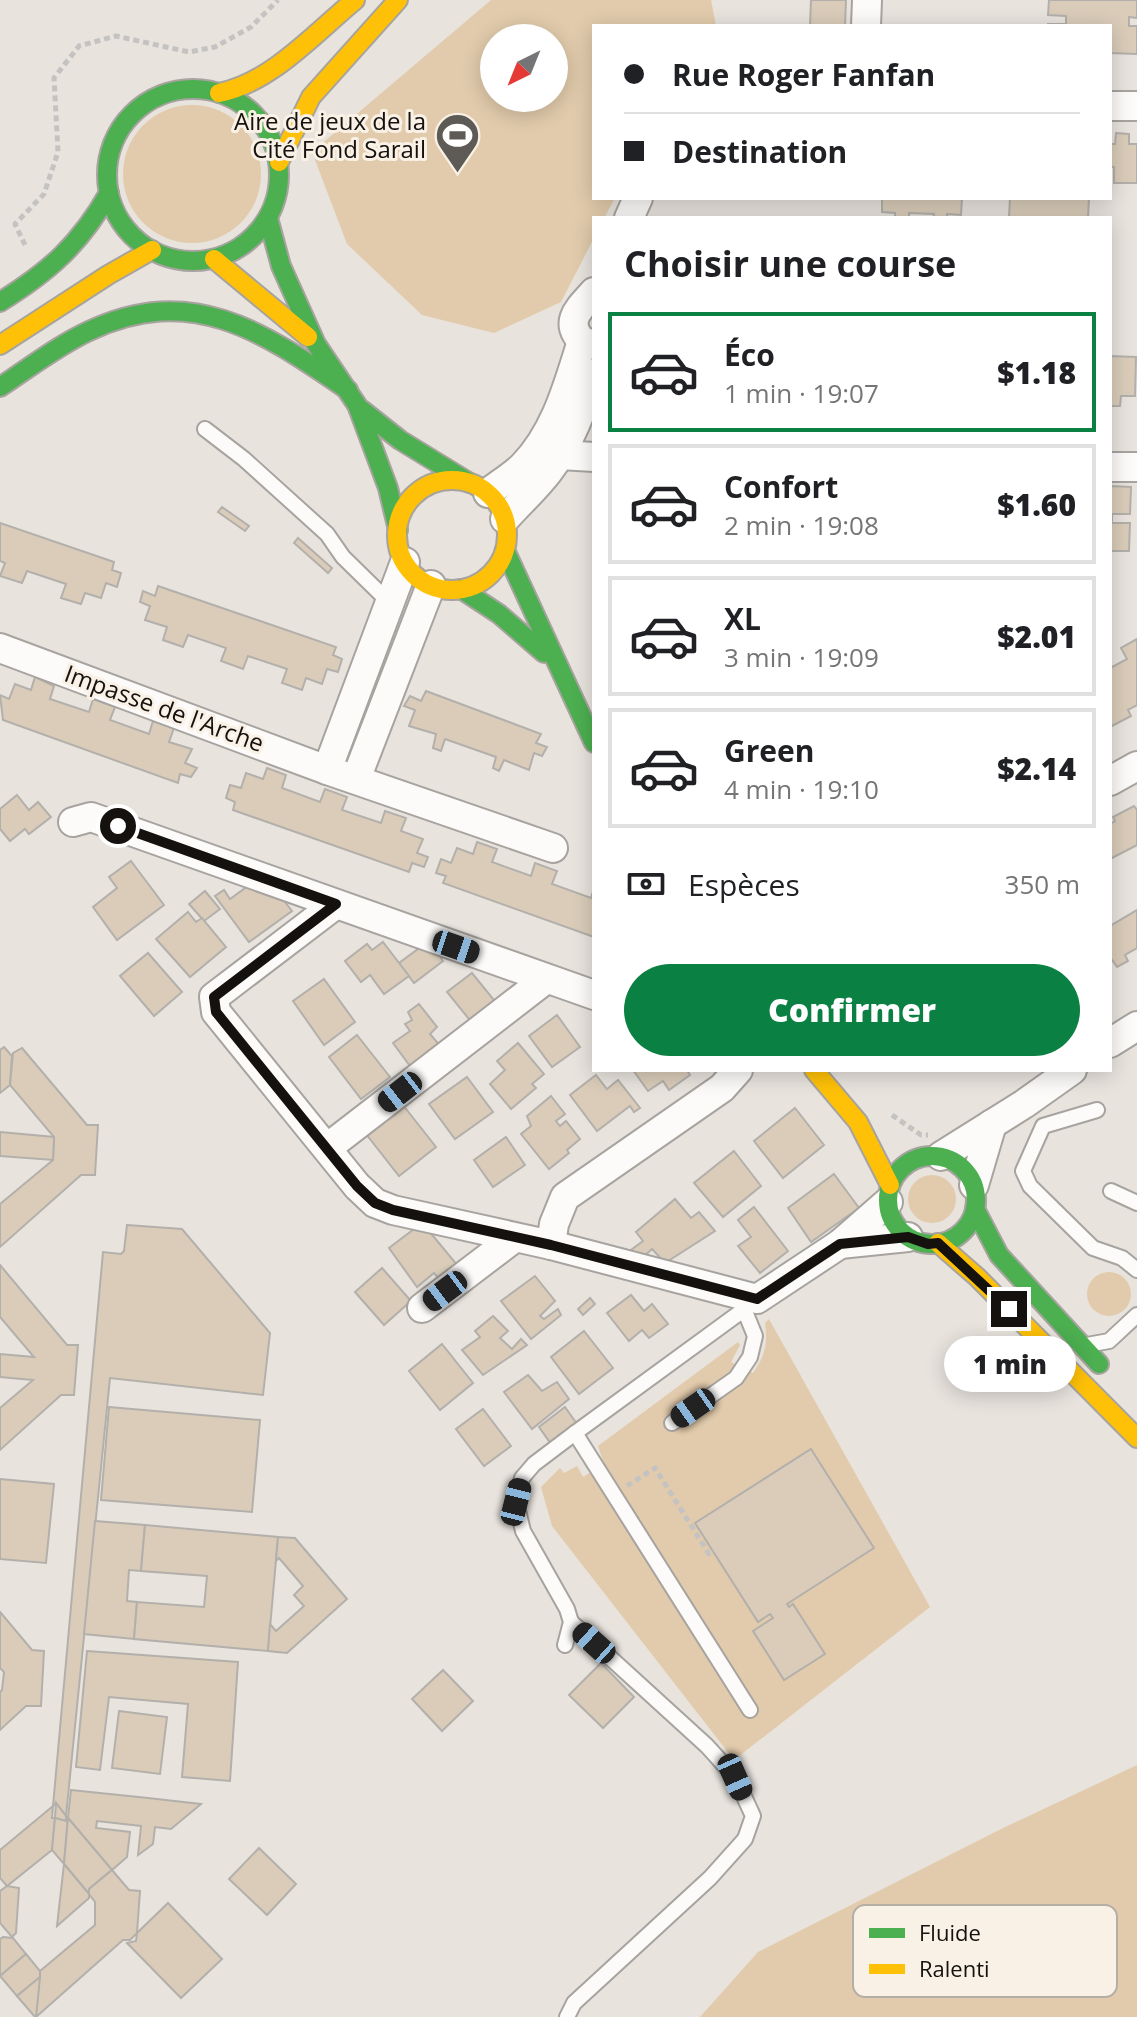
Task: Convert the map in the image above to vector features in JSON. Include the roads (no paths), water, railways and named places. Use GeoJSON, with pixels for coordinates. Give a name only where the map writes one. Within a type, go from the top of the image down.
{"type":"FeatureCollection","features":[{"type":"Feature","properties":{"kind":"main road"},"geometry":{"type":"LineString","coordinates":[[219,93],[240,89],[260,79],[355,0]]}},
{"type":"Feature","properties":{"kind":"main road"},"geometry":{"type":"LineString","coordinates":[[279,162],[293,127],[311,97],[398,0]]}},
{"type":"Feature","properties":{"kind":"main road"},"geometry":{"type":"LineString","coordinates":[[184,89],[206,89],[246,106],[262,122],[273,141],[279,162],[275,204],[268,218],[252,239],[214,259],[172,259],[152,250],[135,238],[121,221],[109,193],[108,158],[115,137],[127,119],[143,104],[162,94],[184,89]]}},
{"type":"Feature","properties":{"kind":"main road"},"geometry":{"type":"LineString","coordinates":[[0,302],[36,281],[80,241],[109,193]]}},
{"type":"Feature","properties":{"kind":"main road"},"geometry":{"type":"LineString","coordinates":[[268,218],[281,266],[316,344],[352,398],[386,480],[398,530]]}},
{"type":"Feature","properties":{"kind":"main road"},"geometry":{"type":"LineString","coordinates":[[0,345],[152,250]]}},
{"type":"Feature","properties":{"kind":"main road"},"geometry":{"type":"LineString","coordinates":[[214,259],[316,344]]}},
{"type":"Feature","properties":{"kind":"main road"},"geometry":{"type":"LineString","coordinates":[[0,387],[88,331],[122,316],[167,308],[207,312],[249,327],[295,354],[352,398],[385,431],[480,489],[497,503],[507,528],[505,550],[492,573],[477,584],[461,589],[439,589],[418,577],[405,562],[397,539],[399,521],[407,504],[419,491],[454,480],[480,489]]}},
{"type":"Feature","properties":{"kind":"main road"},"geometry":{"type":"LineString","coordinates":[[505,550],[592,738]]}},
{"type":"Feature","properties":{"kind":"main road"},"geometry":{"type":"LineString","coordinates":[[461,589],[508,621],[564,673]]}},
{"type":"Feature","properties":{"kind":"main road"},"geometry":{"type":"LineString","coordinates":[[816,1072],[858,1122],[889,1194],[893,1221],[908,1237],[928,1244],[956,1237],[967,1227],[974,1197]]}},
{"type":"Feature","properties":{"kind":"main road"},"geometry":{"type":"LineString","coordinates":[[858,1122],[893,1140],[955,1162],[966,1171],[989,1239],[999,1255],[1115,1381]]}},
{"type":"Feature","properties":{"kind":"main road"},"geometry":{"type":"LineString","coordinates":[[889,1194],[901,1168],[912,1160],[932,1156]]}},
{"type":"Feature","properties":{"kind":"main road"},"geometry":{"type":"LineString","coordinates":[[938,1243],[977,1277],[1137,1438]]}},
{"type":"Feature","properties":{"kind":"street"},"geometry":{"type":"LineString","coordinates":[[866,24],[867,0]]}},
{"type":"Feature","properties":{"kind":"street"},"geometry":{"type":"LineString","coordinates":[[1112,106],[1137,106]]}},
{"type":"Feature","properties":{"kind":"street"},"geometry":{"type":"LineString","coordinates":[[546,455],[544,440],[588,343],[573,324],[575,312],[590,299]]}},
{"type":"Feature","properties":{"kind":"street"},"geometry":{"type":"LineString","coordinates":[[505,519],[533,490],[546,455],[580,412],[592,379]]}},
{"type":"Feature","properties":{"kind":"street"},"geometry":{"type":"LineString","coordinates":[[480,489],[546,455],[592,457]]}},
{"type":"Feature","properties":{"kind":"street"},"geometry":{"type":"LineString","coordinates":[[1112,467],[1137,467]]}},
{"type":"Feature","properties":{"kind":"street"},"geometry":{"type":"LineString","coordinates":[[327,770],[405,562]]}},
{"type":"Feature","properties":{"kind":"street"},"geometry":{"type":"LineString","coordinates":[[356,779],[431,585]]}},
{"type":"Feature","properties":{"kind":"street"},"geometry":{"type":"LineString","coordinates":[[388,609],[413,633]]}},
{"type":"Feature","properties":{"kind":"street","name":"Impasse de l'Arche"},"geometry":{"type":"LineString","coordinates":[[0,648],[327,770],[553,848]]}},
{"type":"Feature","properties":{"kind":"street"},"geometry":{"type":"LineString","coordinates":[[1112,780],[1137,766]]}},
{"type":"Feature","properties":{"kind":"street"},"geometry":{"type":"LineString","coordinates":[[73,822],[91,817],[592,994]]}},
{"type":"Feature","properties":{"kind":"street"},"geometry":{"type":"LineString","coordinates":[[336,904],[214,997],[216,1012],[357,1186],[375,1203],[393,1210],[551,1245],[751,1304],[840,1244],[889,1194]]}},
{"type":"Feature","properties":{"kind":"street"},"geometry":{"type":"LineString","coordinates":[[327,1148],[546,979]]}},
{"type":"Feature","properties":{"kind":"street"},"geometry":{"type":"LineString","coordinates":[[1112,1042],[1137,1026]]}},
{"type":"Feature","properties":{"kind":"street"},"geometry":{"type":"LineString","coordinates":[[551,1245],[554,1224],[565,1197],[722,1088],[736,1072]]}},
{"type":"Feature","properties":{"kind":"street"},"geometry":{"type":"LineString","coordinates":[[932,1156],[992,1124],[1069,1072]]}},
{"type":"Feature","properties":{"kind":"street"},"geometry":{"type":"LineString","coordinates":[[974,1197],[992,1124]]}},
{"type":"Feature","properties":{"kind":"street"},"geometry":{"type":"LineString","coordinates":[[840,1244],[908,1237]]}},
{"type":"Feature","properties":{"kind":"street"},"geometry":{"type":"LineString","coordinates":[[422,1308],[514,1238]]}},
{"type":"Feature","properties":{"kind":"lane"},"geometry":{"type":"LineString","coordinates":[[205,429],[244,459],[327,534],[388,609]]}},
{"type":"Feature","properties":{"kind":"lane"},"geometry":{"type":"LineString","coordinates":[[1024,1104],[1043,1126]]}},
{"type":"Feature","properties":{"kind":"lane"},"geometry":{"type":"LineString","coordinates":[[1097,1110],[1043,1126],[1023,1171],[1030,1186],[1093,1248],[1122,1258],[1137,1270]]}},
{"type":"Feature","properties":{"kind":"lane"},"geometry":{"type":"LineString","coordinates":[[1111,1191],[1137,1203]]}},
{"type":"Feature","properties":{"kind":"lane"},"geometry":{"type":"LineString","coordinates":[[567,2017],[574,2003],[710,1878],[745,1839],[753,1816],[735,1777],[707,1746],[571,1622],[567,1609],[523,1531],[516,1502],[522,1478],[534,1464],[751,1304],[755,1336],[744,1369],[736,1378],[672,1423]]}},
{"type":"Feature","properties":{"kind":"lane"},"geometry":{"type":"LineString","coordinates":[[1082,1346],[1109,1341],[1137,1315]]}},
{"type":"Feature","properties":{"kind":"lane"},"geometry":{"type":"LineString","coordinates":[[1104,1404],[1124,1408]]}},
{"type":"Feature","properties":{"kind":"lane"},"geometry":{"type":"LineString","coordinates":[[575,1433],[750,1710]]}},
{"type":"Feature","properties":{"kind":"lane"},"geometry":{"type":"LineString","coordinates":[[565,1645],[571,1622]]}},
{"type":"Feature","properties":{"kind":"place","name":"Aire de jeux de la Cité Fond Sarail"},"geometry":{"type":"Point","coordinates":[457,175]}}]}
